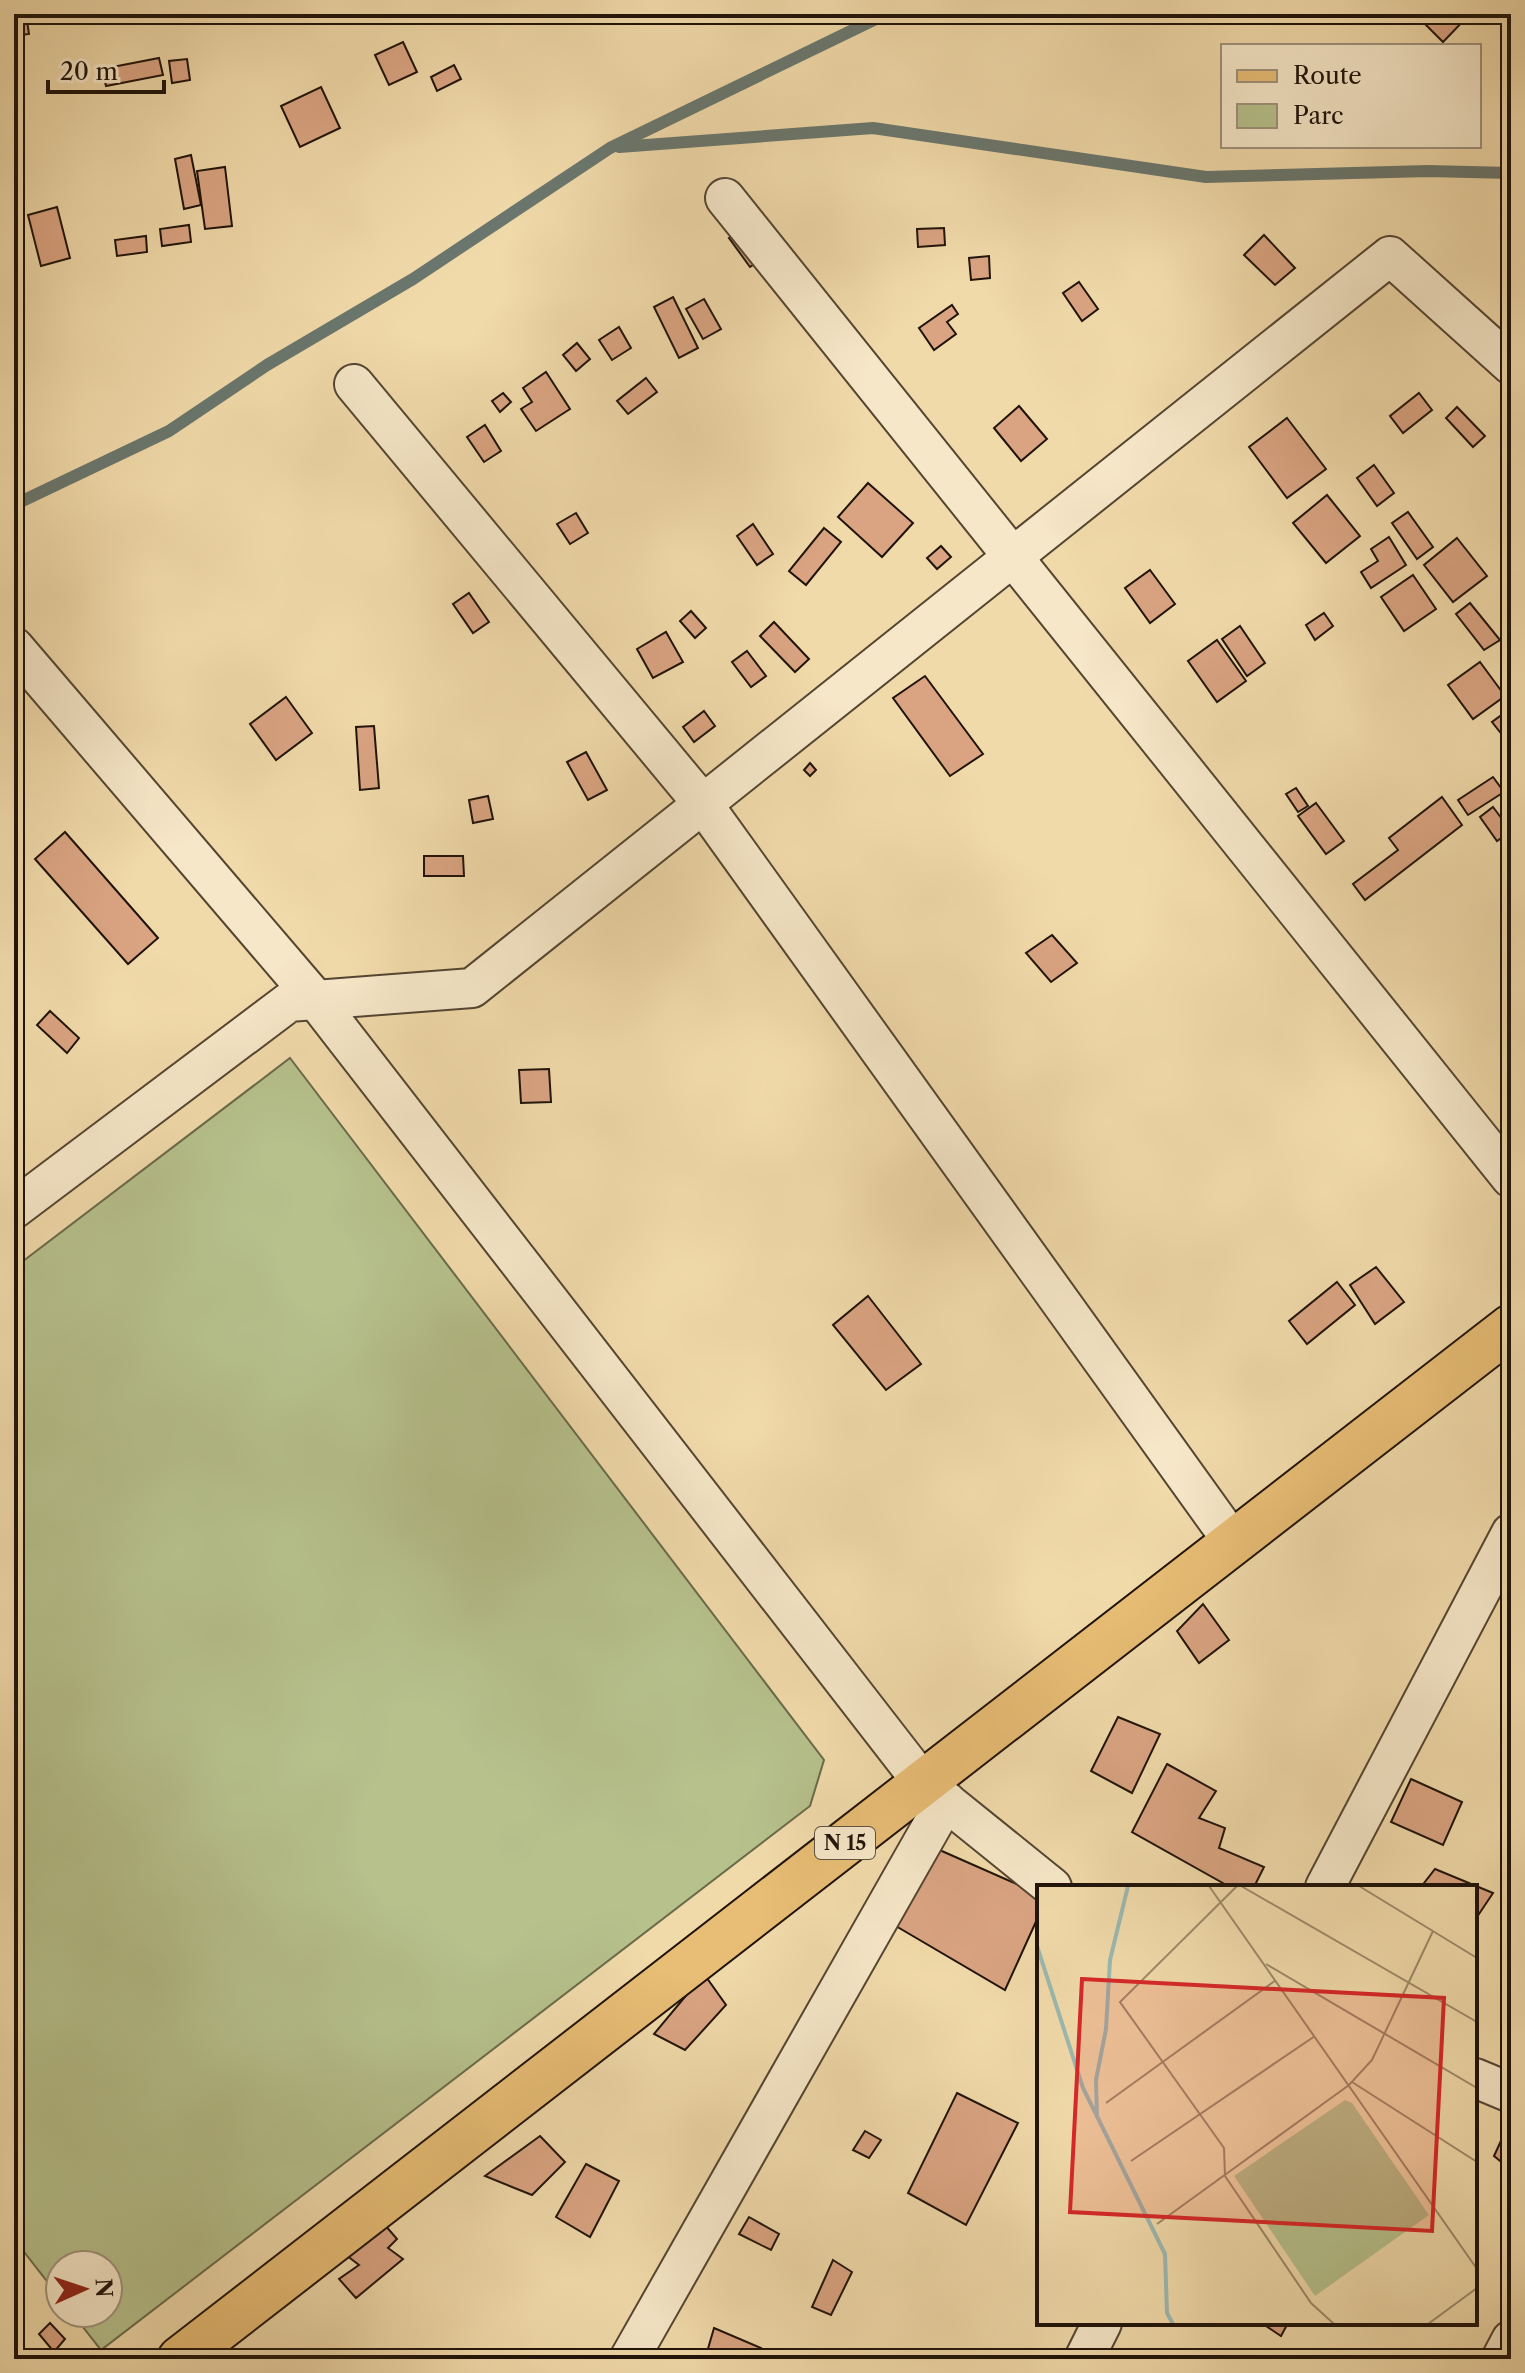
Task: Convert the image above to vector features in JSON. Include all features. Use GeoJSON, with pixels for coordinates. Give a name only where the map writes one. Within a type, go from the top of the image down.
{"type":"FeatureCollection","features":[{"type":"Feature","properties":{"kind":"main road","name":"N 15"},"geometry":{"type":"LineString","coordinates":[[180,2359],[934,1792],[1233,1542],[1511,1327]]}},
{"type":"Feature","properties":{"kind":"street"},"geometry":{"type":"LineString","coordinates":[[725,198],[1511,1178]]}},
{"type":"Feature","properties":{"kind":"street"},"geometry":{"type":"LineString","coordinates":[[14,1209],[289,1002],[472,988],[1390,256],[1511,365]]}},
{"type":"Feature","properties":{"kind":"street"},"geometry":{"type":"LineString","coordinates":[[354,384],[703,804],[1233,1542]]}},
{"type":"Feature","properties":{"kind":"street"},"geometry":{"type":"LineString","coordinates":[[14,647],[316,1000],[934,1792],[1050,1885]]}},
{"type":"Feature","properties":{"kind":"street"},"geometry":{"type":"LineString","coordinates":[[1326,1885],[1511,1533]]}},
{"type":"Feature","properties":{"kind":"street"},"geometry":{"type":"LineString","coordinates":[[629,2359],[934,1792]]}},
{"type":"Feature","properties":{"kind":"street"},"geometry":{"type":"LineString","coordinates":[[1477,2079],[1511,2093]]}},
{"type":"Feature","properties":{"kind":"street"},"geometry":{"type":"LineString","coordinates":[[1084,2359],[1101,2325]]}},
{"type":"Feature","properties":{"kind":"street"},"geometry":{"type":"LineString","coordinates":[[1501,2359],[1511,2340]]}},
{"type":"Feature","properties":{"kind":"green space"},"geometry":{"type":"Polygon","coordinates":[[[290,1058],[824,1760],[810,1806],[101,2350],[85,2329],[124,2329],[124,2249],[44,2249],[44,2277],[14,2239],[14,1268],[290,1058]]]}},
{"type":"Feature","properties":{"kind":"building"},"geometry":{"type":"Polygon","coordinates":[[[14,14],[26,14],[29,34],[14,36],[14,14]]]}},
{"type":"Feature","properties":{"kind":"building"},"geometry":{"type":"Polygon","coordinates":[[[1415,14],[1470,14],[1443,42],[1415,14]]]}},
{"type":"Feature","properties":{"kind":"building"},"geometry":{"type":"Polygon","coordinates":[[[403,42],[417,72],[389,85],[375,55],[403,42]]]}},
{"type":"Feature","properties":{"kind":"building"},"geometry":{"type":"Polygon","coordinates":[[[159,58],[163,75],[106,86],[102,69],[159,58]]]}},
{"type":"Feature","properties":{"kind":"building"},"geometry":{"type":"Polygon","coordinates":[[[187,59],[190,80],[172,83],[169,61],[187,59]]]}},
{"type":"Feature","properties":{"kind":"building"},"geometry":{"type":"Polygon","coordinates":[[[454,65],[461,79],[437,91],[431,77],[454,65]]]}},
{"type":"Feature","properties":{"kind":"building"},"geometry":{"type":"Polygon","coordinates":[[[321,87],[340,128],[300,147],[281,106],[321,87]]]}},
{"type":"Feature","properties":{"kind":"building"},"geometry":{"type":"Polygon","coordinates":[[[191,155],[201,205],[184,209],[175,159],[191,155]]]}},
{"type":"Feature","properties":{"kind":"building"},"geometry":{"type":"Polygon","coordinates":[[[225,167],[232,226],[205,229],[197,171],[225,167]]]}},
{"type":"Feature","properties":{"kind":"building"},"geometry":{"type":"Polygon","coordinates":[[[57,207],[70,258],[41,266],[28,215],[57,207]]]}},
{"type":"Feature","properties":{"kind":"building"},"geometry":{"type":"Polygon","coordinates":[[[189,225],[191,242],[162,246],[160,229],[189,225]]]}},
{"type":"Feature","properties":{"kind":"building"},"geometry":{"type":"Polygon","coordinates":[[[944,228],[945,245],[918,247],[917,229],[944,228]]]}},
{"type":"Feature","properties":{"kind":"building"},"geometry":{"type":"Polygon","coordinates":[[[739,232],[759,261],[750,267],[729,238],[739,232]]]}},
{"type":"Feature","properties":{"kind":"building"},"geometry":{"type":"Polygon","coordinates":[[[1264,235],[1295,268],[1275,285],[1244,255],[1264,235]]]}},
{"type":"Feature","properties":{"kind":"building"},"geometry":{"type":"Polygon","coordinates":[[[146,236],[147,252],[117,256],[115,240],[146,236]]]}},
{"type":"Feature","properties":{"kind":"building"},"geometry":{"type":"Polygon","coordinates":[[[989,256],[990,278],[971,280],[969,258],[989,256]]]}},
{"type":"Feature","properties":{"kind":"building"},"geometry":{"type":"Polygon","coordinates":[[[1079,282],[1098,309],[1082,321],[1063,293],[1079,282]]]}},
{"type":"Feature","properties":{"kind":"building"},"geometry":{"type":"Polygon","coordinates":[[[673,297],[698,348],[679,358],[654,307],[673,297]]]}},
{"type":"Feature","properties":{"kind":"building"},"geometry":{"type":"Polygon","coordinates":[[[704,299],[721,329],[703,339],[686,309],[704,299]]]}},
{"type":"Feature","properties":{"kind":"building"},"geometry":{"type":"Polygon","coordinates":[[[952,305],[958,314],[947,322],[956,334],[934,350],[919,328],[952,305]]]}},
{"type":"Feature","properties":{"kind":"building"},"geometry":{"type":"Polygon","coordinates":[[[619,327],[631,348],[612,360],[599,340],[619,327]]]}},
{"type":"Feature","properties":{"kind":"building"},"geometry":{"type":"Polygon","coordinates":[[[577,343],[590,359],[576,371],[563,355],[577,343]]]}},
{"type":"Feature","properties":{"kind":"building"},"geometry":{"type":"Polygon","coordinates":[[[546,372],[570,409],[536,431],[521,409],[532,402],[523,388],[546,372]]]}},
{"type":"Feature","properties":{"kind":"building"},"geometry":{"type":"Polygon","coordinates":[[[646,378],[657,392],[628,414],[617,401],[646,378]]]}},
{"type":"Feature","properties":{"kind":"building"},"geometry":{"type":"Polygon","coordinates":[[[503,393],[511,402],[500,412],[492,401],[503,393]]]}},
{"type":"Feature","properties":{"kind":"building"},"geometry":{"type":"Polygon","coordinates":[[[1419,393],[1432,410],[1403,433],[1390,416],[1419,393]]]}},
{"type":"Feature","properties":{"kind":"building"},"geometry":{"type":"Polygon","coordinates":[[[1019,406],[1047,439],[1021,461],[994,428],[1019,406]]]}},
{"type":"Feature","properties":{"kind":"building"},"geometry":{"type":"Polygon","coordinates":[[[1457,407],[1485,436],[1473,447],[1446,418],[1457,407]]]}},
{"type":"Feature","properties":{"kind":"building"},"geometry":{"type":"Polygon","coordinates":[[[1287,418],[1326,469],[1287,498],[1249,447],[1287,418]]]}},
{"type":"Feature","properties":{"kind":"building"},"geometry":{"type":"Polygon","coordinates":[[[485,425],[501,451],[484,462],[467,437],[485,425]]]}},
{"type":"Feature","properties":{"kind":"building"},"geometry":{"type":"Polygon","coordinates":[[[1374,465],[1394,493],[1377,506],[1357,478],[1374,465]]]}},
{"type":"Feature","properties":{"kind":"building"},"geometry":{"type":"Polygon","coordinates":[[[868,483],[913,523],[882,557],[838,517],[868,483]]]}},
{"type":"Feature","properties":{"kind":"building"},"geometry":{"type":"Polygon","coordinates":[[[1327,495],[1360,536],[1326,563],[1293,523],[1327,495]]]}},
{"type":"Feature","properties":{"kind":"building"},"geometry":{"type":"Polygon","coordinates":[[[1408,512],[1433,547],[1417,559],[1392,523],[1408,512]]]}},
{"type":"Feature","properties":{"kind":"building"},"geometry":{"type":"Polygon","coordinates":[[[576,513],[588,533],[570,544],[557,524],[576,513]]]}},
{"type":"Feature","properties":{"kind":"building"},"geometry":{"type":"Polygon","coordinates":[[[753,524],[773,554],[757,565],[737,536],[753,524]]]}},
{"type":"Feature","properties":{"kind":"building"},"geometry":{"type":"Polygon","coordinates":[[[824,528],[841,542],[806,585],[789,571],[824,528]]]}},
{"type":"Feature","properties":{"kind":"building"},"geometry":{"type":"Polygon","coordinates":[[[1389,537],[1406,565],[1371,588],[1361,572],[1378,561],[1371,549],[1389,537]]]}},
{"type":"Feature","properties":{"kind":"building"},"geometry":{"type":"Polygon","coordinates":[[[1457,538],[1487,576],[1453,602],[1424,565],[1457,538]]]}},
{"type":"Feature","properties":{"kind":"building"},"geometry":{"type":"Polygon","coordinates":[[[941,546],[951,557],[937,569],[927,558],[941,546]]]}},
{"type":"Feature","properties":{"kind":"building"},"geometry":{"type":"Polygon","coordinates":[[[1150,570],[1175,604],[1150,623],[1125,588],[1150,570]]]}},
{"type":"Feature","properties":{"kind":"building"},"geometry":{"type":"Polygon","coordinates":[[[1413,575],[1436,609],[1404,631],[1381,597],[1413,575]]]}},
{"type":"Feature","properties":{"kind":"building"},"geometry":{"type":"Polygon","coordinates":[[[469,593],[489,622],[473,633],[453,604],[469,593]]]}},
{"type":"Feature","properties":{"kind":"building"},"geometry":{"type":"Polygon","coordinates":[[[1470,603],[1500,640],[1484,650],[1456,614],[1470,603]]]}},
{"type":"Feature","properties":{"kind":"building"},"geometry":{"type":"Polygon","coordinates":[[[691,611],[706,628],[695,638],[680,621],[691,611]]]}},
{"type":"Feature","properties":{"kind":"building"},"geometry":{"type":"Polygon","coordinates":[[[1324,613],[1333,626],[1315,640],[1306,625],[1324,613]]]}},
{"type":"Feature","properties":{"kind":"building"},"geometry":{"type":"Polygon","coordinates":[[[774,622],[809,659],[795,672],[760,636],[774,622]]]}},
{"type":"Feature","properties":{"kind":"building"},"geometry":{"type":"Polygon","coordinates":[[[1240,626],[1265,663],[1247,676],[1222,639],[1240,626]]]}},
{"type":"Feature","properties":{"kind":"building"},"geometry":{"type":"Polygon","coordinates":[[[666,632],[683,662],[653,678],[637,649],[666,632]]]}},
{"type":"Feature","properties":{"kind":"building"},"geometry":{"type":"Polygon","coordinates":[[[1217,640],[1246,681],[1217,702],[1188,661],[1217,640]]]}},
{"type":"Feature","properties":{"kind":"building"},"geometry":{"type":"Polygon","coordinates":[[[747,651],[766,676],[751,687],[732,662],[747,651]]]}},
{"type":"Feature","properties":{"kind":"building"},"geometry":{"type":"Polygon","coordinates":[[[1480,662],[1505,696],[1473,719],[1448,685],[1480,662]]]}},
{"type":"Feature","properties":{"kind":"building"},"geometry":{"type":"Polygon","coordinates":[[[925,676],[983,754],[950,776],[893,698],[925,676]]]}},
{"type":"Feature","properties":{"kind":"building"},"geometry":{"type":"Polygon","coordinates":[[[286,697],[312,733],[276,760],[250,724],[286,697]]]}},
{"type":"Feature","properties":{"kind":"building"},"geometry":{"type":"Polygon","coordinates":[[[1511,708],[1511,746],[1492,722],[1511,708]]]}},
{"type":"Feature","properties":{"kind":"building"},"geometry":{"type":"Polygon","coordinates":[[[704,711],[715,726],[694,742],[683,727],[704,711]]]}},
{"type":"Feature","properties":{"kind":"building"},"geometry":{"type":"Polygon","coordinates":[[[374,726],[379,788],[360,790],[356,727],[374,726]]]}},
{"type":"Feature","properties":{"kind":"building"},"geometry":{"type":"Polygon","coordinates":[[[586,752],[607,790],[588,800],[567,762],[586,752]]]}},
{"type":"Feature","properties":{"kind":"building"},"geometry":{"type":"Polygon","coordinates":[[[810,763],[816,770],[810,776],[804,770],[810,763]]]}},
{"type":"Feature","properties":{"kind":"building"},"geometry":{"type":"Polygon","coordinates":[[[1493,777],[1504,792],[1468,815],[1458,800],[1493,777]]]}},
{"type":"Feature","properties":{"kind":"building"},"geometry":{"type":"Polygon","coordinates":[[[1296,788],[1308,806],[1298,812],[1286,794],[1296,788]]]}},
{"type":"Feature","properties":{"kind":"building"},"geometry":{"type":"Polygon","coordinates":[[[488,796],[493,819],[473,823],[469,800],[488,796]]]}},
{"type":"Feature","properties":{"kind":"building"},"geometry":{"type":"Polygon","coordinates":[[[1442,797],[1462,825],[1365,900],[1353,884],[1398,850],[1389,838],[1442,797]]]}},
{"type":"Feature","properties":{"kind":"building"},"geometry":{"type":"Polygon","coordinates":[[[1316,803],[1344,841],[1326,854],[1298,816],[1316,803]]]}},
{"type":"Feature","properties":{"kind":"building"},"geometry":{"type":"Polygon","coordinates":[[[1493,807],[1511,831],[1497,841],[1480,817],[1493,807]]]}},
{"type":"Feature","properties":{"kind":"building"},"geometry":{"type":"Polygon","coordinates":[[[65,832],[158,938],[128,964],[35,859],[65,832]]]}},
{"type":"Feature","properties":{"kind":"building"},"geometry":{"type":"Polygon","coordinates":[[[424,856],[463,856],[464,876],[424,876],[424,856]]]}},
{"type":"Feature","properties":{"kind":"building"},"geometry":{"type":"Polygon","coordinates":[[[1052,935],[1077,963],[1051,982],[1026,953],[1052,935]]]}},
{"type":"Feature","properties":{"kind":"building"},"geometry":{"type":"Polygon","coordinates":[[[50,1011],[79,1038],[67,1053],[37,1025],[50,1011]]]}},
{"type":"Feature","properties":{"kind":"building"},"geometry":{"type":"Polygon","coordinates":[[[549,1069],[551,1102],[521,1103],[519,1070],[549,1069]]]}},
{"type":"Feature","properties":{"kind":"building"},"geometry":{"type":"Polygon","coordinates":[[[1376,1267],[1404,1302],[1375,1324],[1350,1285],[1376,1267]]]}},
{"type":"Feature","properties":{"kind":"building"},"geometry":{"type":"Polygon","coordinates":[[[1337,1282],[1355,1305],[1307,1344],[1289,1321],[1337,1282]]]}},
{"type":"Feature","properties":{"kind":"building"},"geometry":{"type":"Polygon","coordinates":[[[868,1296],[921,1364],[886,1390],[833,1325],[868,1296]]]}},
{"type":"Feature","properties":{"kind":"building"},"geometry":{"type":"Polygon","coordinates":[[[1203,1604],[1229,1640],[1199,1663],[1177,1631],[1203,1604]]]}},
{"type":"Feature","properties":{"kind":"building"},"geometry":{"type":"Polygon","coordinates":[[[1118,1717],[1160,1734],[1132,1793],[1091,1771],[1118,1717]]]}},
{"type":"Feature","properties":{"kind":"building"},"geometry":{"type":"Polygon","coordinates":[[[1511,1726],[1511,1746],[1503,1741],[1511,1726]]]}},
{"type":"Feature","properties":{"kind":"building"},"geometry":{"type":"Polygon","coordinates":[[[1167,1764],[1216,1791],[1199,1818],[1225,1828],[1219,1848],[1264,1867],[1255,1885],[1226,1885],[1132,1832],[1167,1764]]]}},
{"type":"Feature","properties":{"kind":"building"},"geometry":{"type":"Polygon","coordinates":[[[1411,1779],[1462,1802],[1443,1845],[1391,1822],[1411,1779]]]}},
{"type":"Feature","properties":{"kind":"building"},"geometry":{"type":"Polygon","coordinates":[[[935,1848],[1037,1893],[1037,1919],[1005,1990],[889,1922],[935,1848]]]}},
{"type":"Feature","properties":{"kind":"building"},"geometry":{"type":"Polygon","coordinates":[[[1435,1869],[1474,1885],[1423,1885],[1435,1869]]]}},
{"type":"Feature","properties":{"kind":"building"},"geometry":{"type":"Polygon","coordinates":[[[1477,1886],[1493,1893],[1477,1917],[1477,1886]]]}},
{"type":"Feature","properties":{"kind":"building"},"geometry":{"type":"Polygon","coordinates":[[[704,1974],[726,2005],[685,2050],[654,2034],[704,1974]]]}},
{"type":"Feature","properties":{"kind":"building"},"geometry":{"type":"Polygon","coordinates":[[[957,2093],[1018,2123],[966,2225],[908,2193],[957,2093]]]}},
{"type":"Feature","properties":{"kind":"building"},"geometry":{"type":"Polygon","coordinates":[[[1511,2119],[1511,2170],[1494,2156],[1511,2119]]]}},
{"type":"Feature","properties":{"kind":"building"},"geometry":{"type":"Polygon","coordinates":[[[865,2131],[881,2140],[869,2158],[853,2150],[865,2131]]]}},
{"type":"Feature","properties":{"kind":"building"},"geometry":{"type":"Polygon","coordinates":[[[540,2136],[565,2162],[532,2195],[485,2176],[540,2136]]]}},
{"type":"Feature","properties":{"kind":"building"},"geometry":{"type":"Polygon","coordinates":[[[586,2164],[619,2181],[590,2237],[556,2217],[586,2164]]]}},
{"type":"Feature","properties":{"kind":"building"},"geometry":{"type":"Polygon","coordinates":[[[749,2217],[779,2234],[771,2250],[739,2234],[749,2217]]]}},
{"type":"Feature","properties":{"kind":"building"},"geometry":{"type":"Polygon","coordinates":[[[384,2224],[397,2239],[388,2248],[403,2259],[356,2298],[339,2279],[359,2265],[346,2255],[384,2224]]]}},
{"type":"Feature","properties":{"kind":"building"},"geometry":{"type":"Polygon","coordinates":[[[833,2260],[852,2272],[831,2315],[812,2307],[833,2260]]]}},
{"type":"Feature","properties":{"kind":"building"},"geometry":{"type":"Polygon","coordinates":[[[1267,2325],[1287,2325],[1281,2336],[1267,2325]]]}},
{"type":"Feature","properties":{"kind":"building"},"geometry":{"type":"Polygon","coordinates":[[[714,2328],[761,2348],[756,2359],[705,2359],[714,2328]]]}},
{"type":"Feature","properties":{"kind":"building"},"geometry":{"type":"Polygon","coordinates":[[[44,2329],[56,2329],[65,2339],[54,2352],[39,2334],[44,2329]]]}},
{"type":"Feature","properties":{"kind":"waterway"},"geometry":{"type":"LineString","coordinates":[[14,505],[169,431],[267,365],[413,279],[610,148],[886,14]]}},
{"type":"Feature","properties":{"kind":"waterway"},"geometry":{"type":"LineString","coordinates":[[619,147],[873,128],[1206,177],[1428,171],[1511,173]]}}]}
